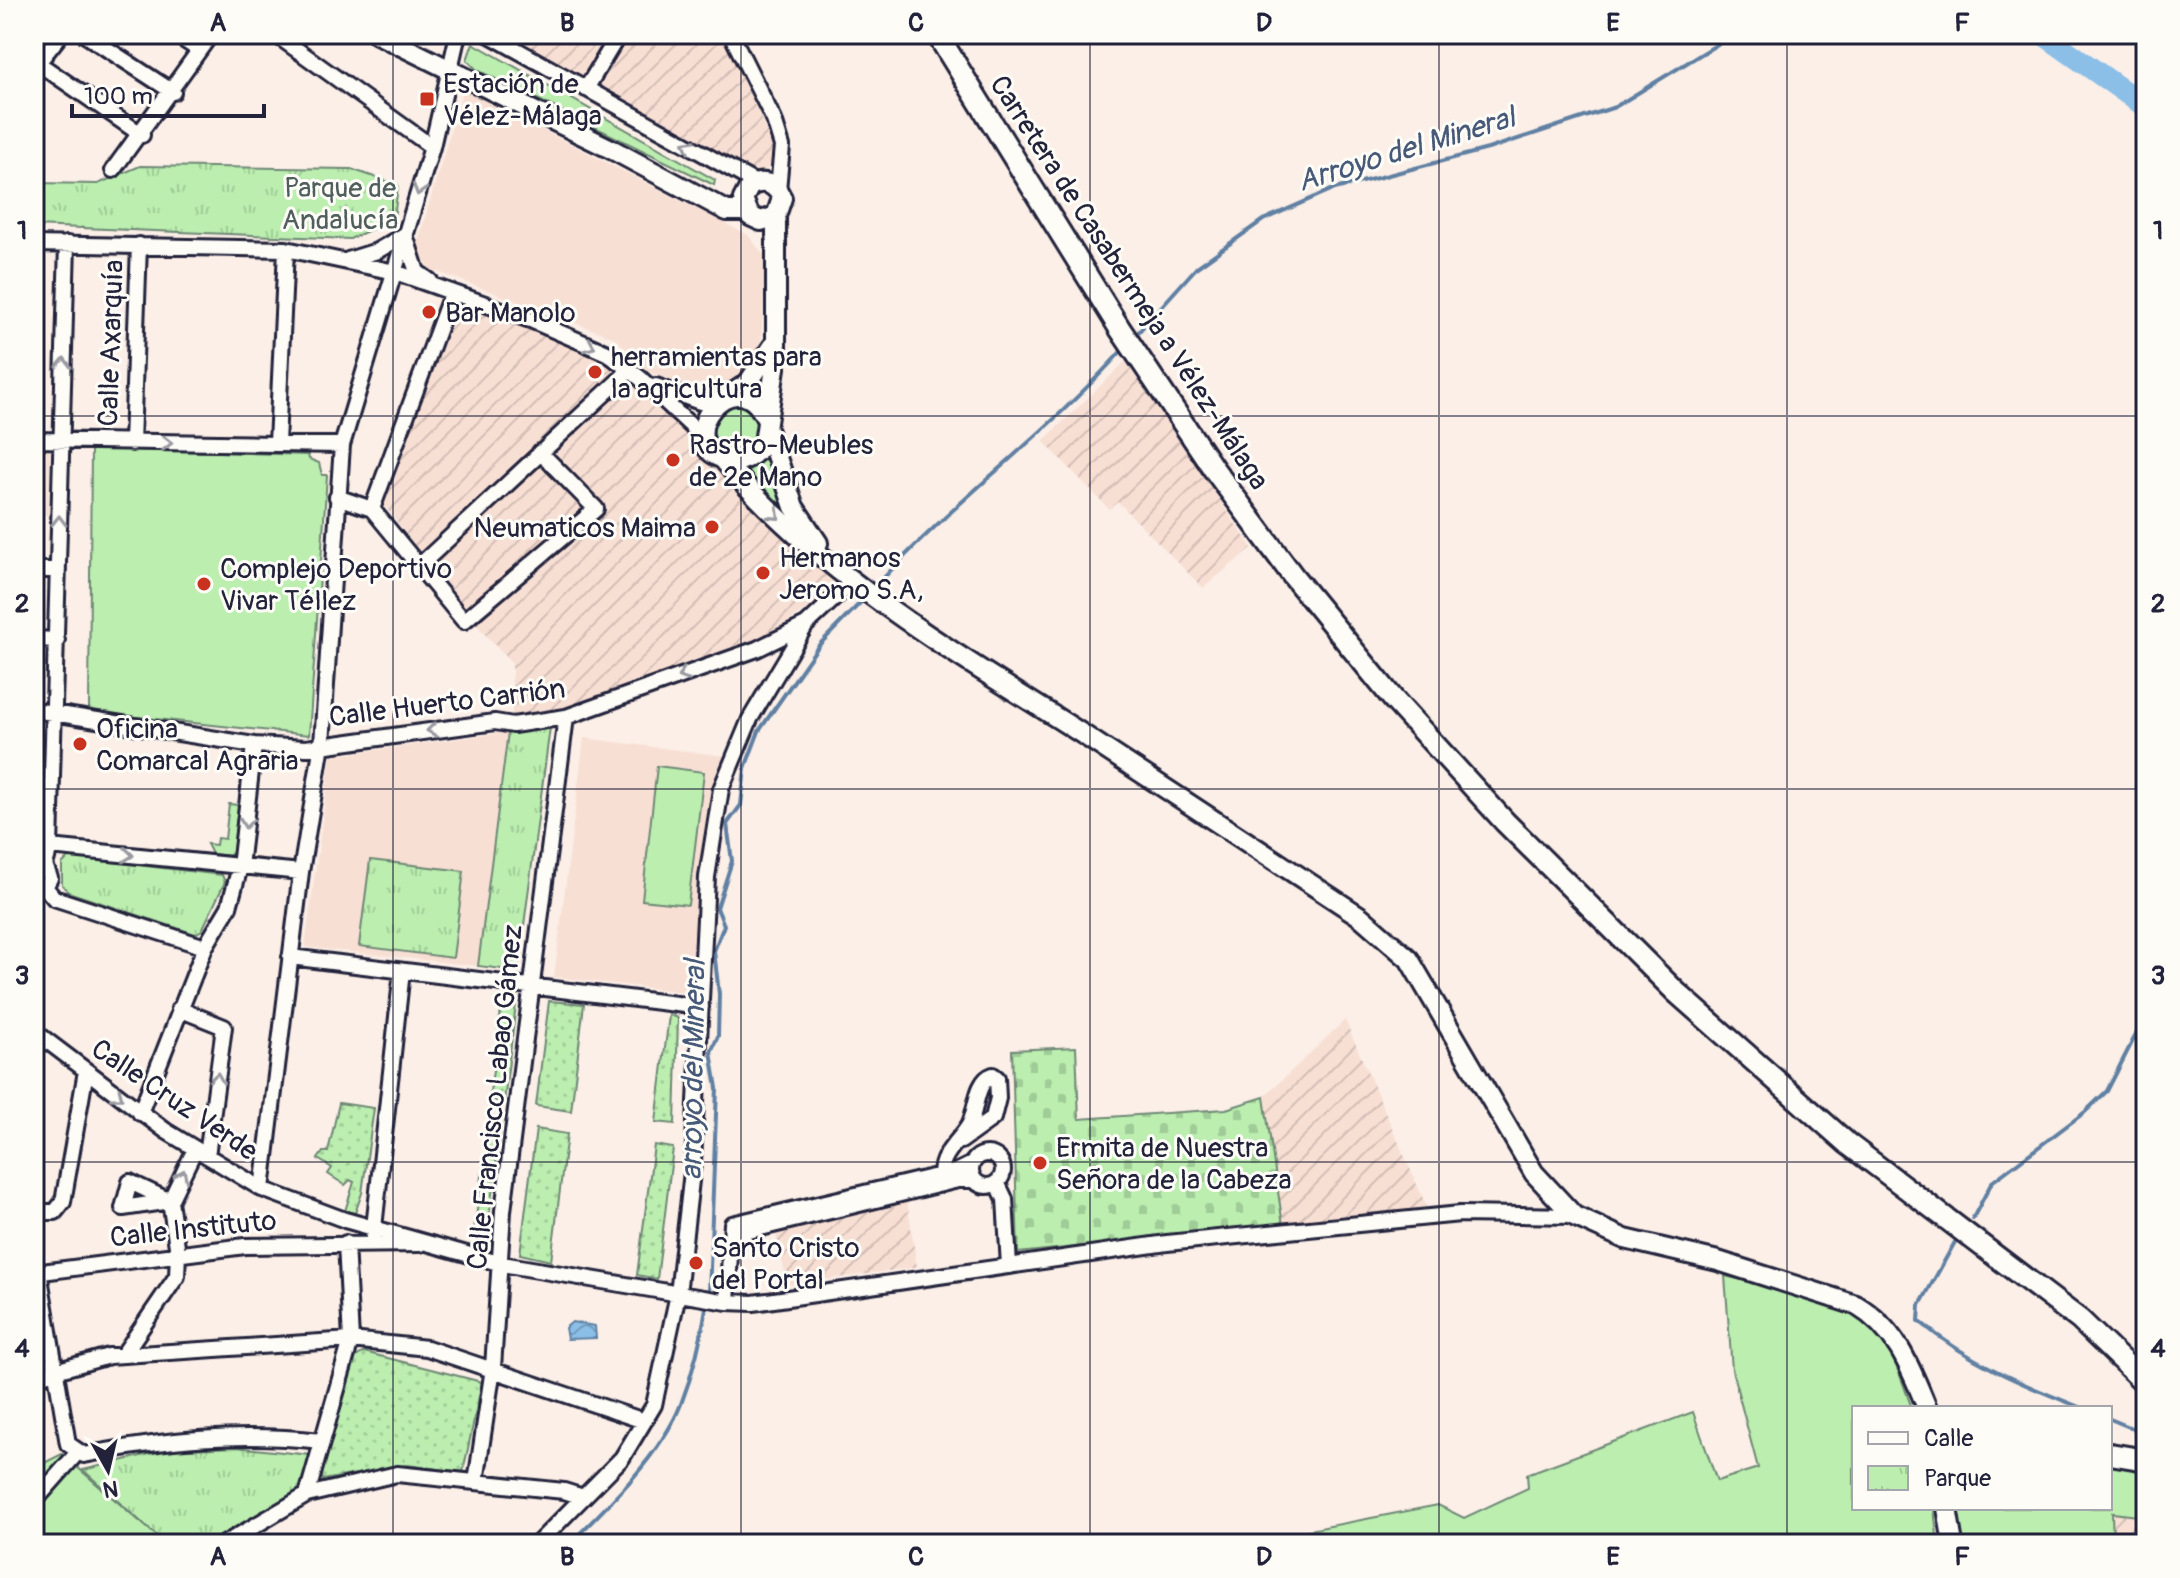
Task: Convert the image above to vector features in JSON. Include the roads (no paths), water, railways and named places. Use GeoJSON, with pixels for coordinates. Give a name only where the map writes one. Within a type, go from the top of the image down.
{"type":"FeatureCollection","features":[{"type":"Feature","properties":{"kind":"main road","name":"Carretera de Casabermeja a Vélez-Málaga"},"geometry":{"type":"LineString","coordinates":[[937,34],[1120,329],[1213,468],[1293,576],[1394,700],[1505,822],[1676,992],[1848,1144],[2080,1320],[2146,1384]]}},
{"type":"Feature","properties":{"kind":"main road"},"geometry":{"type":"LineString","coordinates":[[2110,1348],[2146,1394]]}},
{"type":"Feature","properties":{"kind":"main road"},"geometry":{"type":"LineString","coordinates":[[2114,1455],[2146,1447]]}},
{"type":"Feature","properties":{"kind":"main road"},"geometry":{"type":"LineString","coordinates":[[2114,1455],[2146,1460]]}},
{"type":"Feature","properties":{"kind":"street"},"geometry":{"type":"LineString","coordinates":[[61,34],[36,66],[142,135]]}},
{"type":"Feature","properties":{"kind":"street"},"geometry":{"type":"LineString","coordinates":[[84,34],[173,92]]}},
{"type":"Feature","properties":{"kind":"street"},"geometry":{"type":"LineString","coordinates":[[175,34],[199,50]]}},
{"type":"Feature","properties":{"kind":"street"},"geometry":{"type":"LineString","coordinates":[[113,170],[173,92],[211,34]]}},
{"type":"Feature","properties":{"kind":"street"},"geometry":{"type":"LineString","coordinates":[[275,34],[432,147]]}},
{"type":"Feature","properties":{"kind":"street"},"geometry":{"type":"LineString","coordinates":[[377,34],[687,188],[726,197],[761,199]]}},
{"type":"Feature","properties":{"kind":"street"},"geometry":{"type":"LineString","coordinates":[[262,1189],[301,872],[322,744],[342,445],[432,147],[458,34]]}},
{"type":"Feature","properties":{"kind":"street"},"geometry":{"type":"LineString","coordinates":[[488,34],[586,89],[761,199]]}},
{"type":"Feature","properties":{"kind":"street"},"geometry":{"type":"LineString","coordinates":[[586,89],[619,34]]}},
{"type":"Feature","properties":{"kind":"street"},"geometry":{"type":"LineString","coordinates":[[722,458],[747,459],[764,443],[773,398],[777,260],[761,199],[781,157],[782,146],[774,120],[731,34]]}},
{"type":"Feature","properties":{"kind":"street"},"geometry":{"type":"LineString","coordinates":[[346,261],[377,251],[406,234]]}},
{"type":"Feature","properties":{"kind":"street"},"geometry":{"type":"LineString","coordinates":[[406,234],[417,272],[445,290]]}},
{"type":"Feature","properties":{"kind":"street"},"geometry":{"type":"LineString","coordinates":[[34,244],[286,249],[395,272],[533,321],[607,353],[635,374],[705,439],[780,520],[853,581],[1005,687],[1361,917],[1409,959],[1534,1173],[1574,1216],[1625,1239],[1718,1261],[1856,1305],[1875,1317],[1896,1341],[1926,1406]]}},
{"type":"Feature","properties":{"kind":"street"},"geometry":{"type":"LineString","coordinates":[[38,863],[50,847],[67,244]]}},
{"type":"Feature","properties":{"kind":"street","name":"Calle Axarquía"},"geometry":{"type":"LineString","coordinates":[[132,443],[139,245]]}},
{"type":"Feature","properties":{"kind":"street"},"geometry":{"type":"LineString","coordinates":[[277,443],[286,249]]}},
{"type":"Feature","properties":{"kind":"street"},"geometry":{"type":"LineString","coordinates":[[372,509],[445,290]]}},
{"type":"Feature","properties":{"kind":"street"},"geometry":{"type":"LineString","coordinates":[[705,439],[704,419],[721,400],[748,383],[774,343]]}},
{"type":"Feature","properties":{"kind":"street"},"geometry":{"type":"LineString","coordinates":[[635,374],[674,395],[700,402],[746,398],[755,403],[767,427],[794,507],[837,568]]}},
{"type":"Feature","properties":{"kind":"street"},"geometry":{"type":"LineString","coordinates":[[418,567],[540,452],[635,374]]}},
{"type":"Feature","properties":{"kind":"street"},"geometry":{"type":"LineString","coordinates":[[34,440],[342,445]]}},
{"type":"Feature","properties":{"kind":"street"},"geometry":{"type":"LineString","coordinates":[[337,497],[372,509],[464,621],[596,509],[540,452]]}},
{"type":"Feature","properties":{"kind":"street"},"geometry":{"type":"LineString","coordinates":[[34,570],[58,570]]}},
{"type":"Feature","properties":{"kind":"street"},"geometry":{"type":"LineString","coordinates":[[537,1544],[622,1458],[654,1405],[678,1294],[693,1163],[707,877],[721,789],[750,719],[772,678],[806,625],[853,581]]}},
{"type":"Feature","properties":{"kind":"street","name":"Calle Huerto Carrión"},"geometry":{"type":"LineString","coordinates":[[34,710],[55,711],[83,721],[254,745],[306,748],[495,722],[513,725],[566,717],[757,649],[806,625]]}},
{"type":"Feature","properties":{"kind":"street"},"geometry":{"type":"LineString","coordinates":[[34,639],[57,640]]}},
{"type":"Feature","properties":{"kind":"street"},"geometry":{"type":"LineString","coordinates":[[757,649],[771,663],[772,678]]}},
{"type":"Feature","properties":{"kind":"street","name":"Calle Francisco Labao Gámez"},"geometry":{"type":"LineString","coordinates":[[476,1482],[493,1368],[503,1211],[566,717]]}},
{"type":"Feature","properties":{"kind":"street"},"geometry":{"type":"LineString","coordinates":[[140,1113],[205,947],[229,907],[240,867],[254,745]]}},
{"type":"Feature","properties":{"kind":"street"},"geometry":{"type":"LineString","coordinates":[[34,825],[40,850],[38,863],[50,878],[40,888],[54,898],[205,947]]}},
{"type":"Feature","properties":{"kind":"street"},"geometry":{"type":"LineString","coordinates":[[50,847],[301,872]]}},
{"type":"Feature","properties":{"kind":"street"},"geometry":{"type":"LineString","coordinates":[[290,957],[701,1007]]}},
{"type":"Feature","properties":{"kind":"street"},"geometry":{"type":"LineString","coordinates":[[307,1495],[351,1340],[359,1236],[402,971]]}},
{"type":"Feature","properties":{"kind":"street"},"geometry":{"type":"LineString","coordinates":[[123,1355],[177,1276],[178,1253],[170,1201],[201,1152],[224,1027],[179,1009]]}},
{"type":"Feature","properties":{"kind":"street","name":"Calle Cruz Verde"},"geometry":{"type":"LineString","coordinates":[[34,1031],[140,1113],[201,1152],[262,1189],[359,1236],[431,1243],[502,1264],[727,1302],[753,1303],[1167,1243],[1460,1214],[1574,1216]]}},
{"type":"Feature","properties":{"kind":"street"},"geometry":{"type":"LineString","coordinates":[[34,1212],[55,1212],[63,1202],[86,1071]]}},
{"type":"Feature","properties":{"kind":"street"},"geometry":{"type":"LineString","coordinates":[[941,1174],[949,1150],[961,1141]]}},
{"type":"Feature","properties":{"kind":"street"},"geometry":{"type":"LineString","coordinates":[[979,1155],[995,1155],[1003,1168],[997,1182],[988,1186],[974,1180],[958,1180],[732,1230],[941,1174],[972,1164],[979,1155]]}},
{"type":"Feature","properties":{"kind":"street"},"geometry":{"type":"LineString","coordinates":[[972,1164],[974,1180]]}},
{"type":"Feature","properties":{"kind":"street"},"geometry":{"type":"LineString","coordinates":[[997,1182],[1005,1199],[1009,1266]]}},
{"type":"Feature","properties":{"kind":"street"},"geometry":{"type":"LineString","coordinates":[[727,1302],[732,1230]]}},
{"type":"Feature","properties":{"kind":"street","name":"Calle Instituto"},"geometry":{"type":"LineString","coordinates":[[37,1272],[178,1253],[359,1236]]}},
{"type":"Feature","properties":{"kind":"street"},"geometry":{"type":"LineString","coordinates":[[37,1272],[68,1444],[81,1454]]}},
{"type":"Feature","properties":{"kind":"street"},"geometry":{"type":"LineString","coordinates":[[34,1377],[123,1355],[351,1340],[427,1348],[644,1421]]}},
{"type":"Feature","properties":{"kind":"street"},"geometry":{"type":"LineString","coordinates":[[34,1502],[81,1454],[161,1440],[225,1435],[322,1441]]}},
{"type":"Feature","properties":{"kind":"street"},"geometry":{"type":"LineString","coordinates":[[224,1544],[307,1495],[397,1474],[564,1491],[583,1497]]}},
{"type":"Feature","properties":{"kind":"street"},"geometry":{"type":"LineString","coordinates":[[1947,1510],[1953,1544]]}},
{"type":"Feature","properties":{"kind":"water"},"geometry":{"type":"Polygon","coordinates":[[[572,1322],[595,1326],[596,1338],[567,1339],[565,1328],[572,1322]]]}},
{"type":"Feature","properties":{"kind":"waterway","name":"Arroyo del Mineral"},"geometry":{"type":"LineString","coordinates":[[1134,337],[1197,267],[1263,220],[1331,190],[1488,149],[1615,107],[1734,34]]}},
{"type":"Feature","properties":{"kind":"waterway"},"geometry":{"type":"LineString","coordinates":[[2043,34],[2146,107]]}},
{"type":"Feature","properties":{"kind":"waterway","name":"Arroyo del Mineral"},"geometry":{"type":"LineString","coordinates":[[879,583],[939,523],[1066,408],[1125,347]]}},
{"type":"Feature","properties":{"kind":"waterway","name":"arroyo del Mineral"},"geometry":{"type":"LineString","coordinates":[[709,1294],[717,1088],[711,1052],[718,1036],[719,994],[714,951],[724,925],[717,908],[732,861],[727,824],[741,805],[745,768],[759,731],[819,645],[862,601]]}},
{"type":"Feature","properties":{"kind":"waterway"},"geometry":{"type":"LineString","coordinates":[[1973,1218],[1992,1182],[2085,1112],[2107,1091],[2146,1015]]}},
{"type":"Feature","properties":{"kind":"waterway"},"geometry":{"type":"LineString","coordinates":[[1955,1242],[1920,1305],[1919,1321],[1977,1360],[2077,1406]]}},
{"type":"Feature","properties":{"kind":"waterway","name":"arroyo del Mineral"},"geometry":{"type":"LineString","coordinates":[[569,1544],[632,1479],[672,1423],[693,1367],[707,1302]]}},
{"type":"Feature","properties":{"kind":"waterway"},"geometry":{"type":"LineString","coordinates":[[2112,1420],[2139,1431]]}},
{"type":"Feature","properties":{"kind":"place","name":"Estación de Vélez-Málaga"},"geometry":{"type":"Point","coordinates":[427,99]}},
{"type":"Feature","properties":{"kind":"place","name":"Bar Manolo"},"geometry":{"type":"Point","coordinates":[429,312]}},
{"type":"Feature","properties":{"kind":"place","name":"herramientas para la agricultura"},"geometry":{"type":"Point","coordinates":[595,372]}},
{"type":"Feature","properties":{"kind":"place","name":"Rastro-Meubles de 2e Mano"},"geometry":{"type":"Point","coordinates":[673,460]}},
{"type":"Feature","properties":{"kind":"place","name":"Neumaticos Maima"},"geometry":{"type":"Point","coordinates":[712,527]}},
{"type":"Feature","properties":{"kind":"place","name":"Hermanos Jeromo S.A,"},"geometry":{"type":"Point","coordinates":[763,573]}},
{"type":"Feature","properties":{"kind":"place","name":"Complejo Deportivo Vivar Téllez"},"geometry":{"type":"Point","coordinates":[204,584]}},
{"type":"Feature","properties":{"kind":"place","name":"Oficina Comarcal Agraria"},"geometry":{"type":"Point","coordinates":[80,744]}},
{"type":"Feature","properties":{"kind":"place","name":"Ermita de Nuestra Señora de la Cabeza"},"geometry":{"type":"Point","coordinates":[1040,1163]}},
{"type":"Feature","properties":{"kind":"place","name":"Santo Cristo del Portal"},"geometry":{"type":"Point","coordinates":[696,1263]}},
{"type":"Feature","properties":{"kind":"park label","name":"Parque de Andalucía"},"geometry":{"type":"Point","coordinates":[340,203]}}]}
